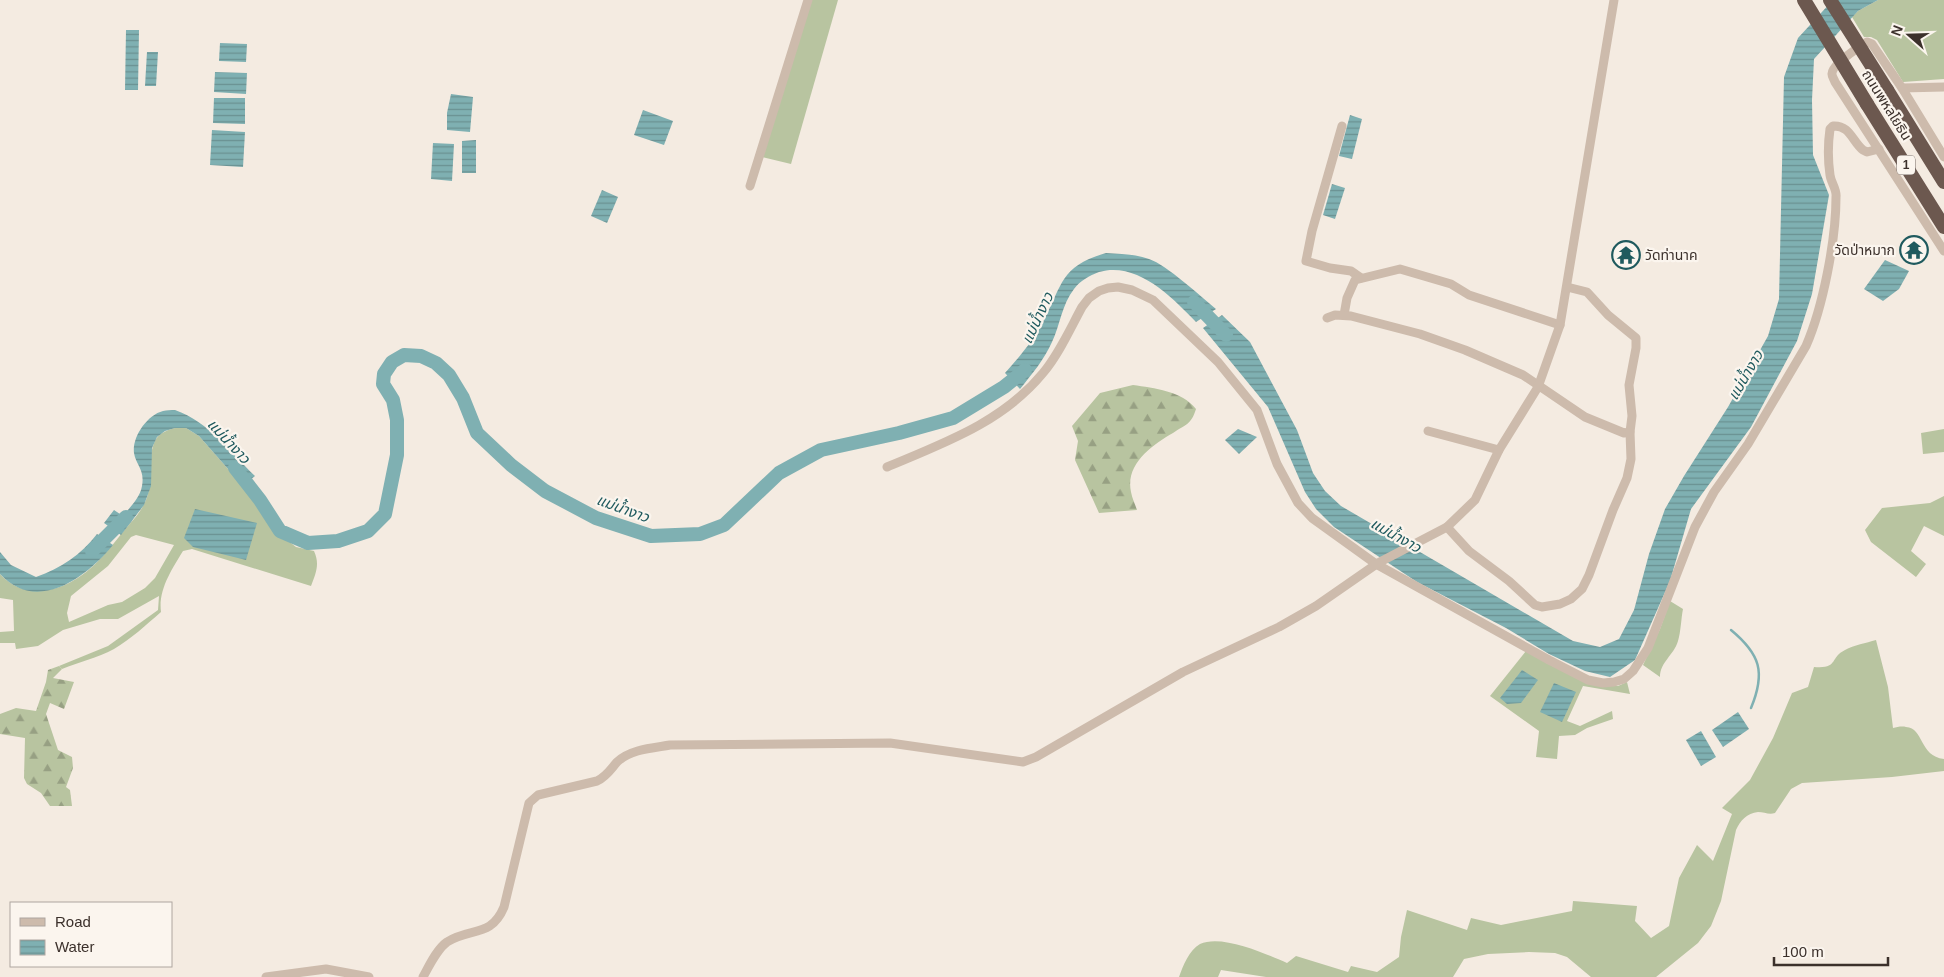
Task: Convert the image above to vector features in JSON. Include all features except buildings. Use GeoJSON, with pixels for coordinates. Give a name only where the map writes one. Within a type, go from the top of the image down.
{"type":"FeatureCollection","features":[{"type":"Feature","properties":{"kind":"highway","name":"ถนนพหลโยธิน"},"geometry":{"type":"LineString","coordinates":[[1804,0],[1944,227]]}},
{"type":"Feature","properties":{"kind":"highway","name":"ถนนพหลโยธิน"},"geometry":{"type":"LineString","coordinates":[[1830,0],[1944,182]]}},
{"type":"Feature","properties":{"kind":"highway"},"geometry":{"type":"LineString","coordinates":[[1919,142],[1944,170]]}},
{"type":"Feature","properties":{"kind":"highway"},"geometry":{"type":"LineString","coordinates":[[1926,197],[1944,237]]}},
{"type":"Feature","properties":{"kind":"street"},"geometry":{"type":"LineString","coordinates":[[750,186],[808,0]]}},
{"type":"Feature","properties":{"kind":"street"},"geometry":{"type":"LineString","coordinates":[[423,977],[446,943],[493,925],[499,919],[504,907],[529,803],[532,798],[604,778],[616,763],[626,755],[639,750],[670,745],[890,743],[1023,762],[1036,758],[1183,672],[1279,627],[1316,606],[1377,564],[1447,527],[1475,500],[1499,450],[1538,387],[1560,325],[1614,0]]}},
{"type":"Feature","properties":{"kind":"street"},"geometry":{"type":"LineString","coordinates":[[1944,157],[1902,88],[1872,44],[1867,42],[1850,54],[1833,70],[1832,74],[1835,82],[1944,251]]}},
{"type":"Feature","properties":{"kind":"street"},"geometry":{"type":"LineString","coordinates":[[1902,88],[1944,87]]}},
{"type":"Feature","properties":{"kind":"street"},"geometry":{"type":"LineString","coordinates":[[1342,126],[1312,231],[1306,261],[1330,268],[1351,271],[1361,278]]}},
{"type":"Feature","properties":{"kind":"street"},"geometry":{"type":"LineString","coordinates":[[887,467],[964,435],[1007,408],[1047,369],[1089,298],[1099,291],[1118,287],[1143,294],[1153,300],[1218,362],[1257,410],[1277,464],[1302,509],[1312,518],[1377,564],[1548,660],[1588,680],[1603,683],[1624,679],[1633,671],[1648,648],[1695,527],[1714,492],[1748,444],[1813,331],[1832,250],[1836,199],[1830,173],[1830,130],[1833,126],[1843,127],[1863,150],[1879,149]]}},
{"type":"Feature","properties":{"kind":"street"},"geometry":{"type":"LineString","coordinates":[[1344,315],[1355,280],[1400,269],[1451,284],[1470,295],[1560,325]]}},
{"type":"Feature","properties":{"kind":"street"},"geometry":{"type":"LineString","coordinates":[[1447,527],[1469,550],[1536,605],[1542,607],[1560,604],[1571,598],[1582,589],[1589,575],[1612,510],[1627,478],[1631,459],[1630,432],[1632,416],[1629,385],[1636,338],[1608,315],[1587,292],[1567,287]]}},
{"type":"Feature","properties":{"kind":"street"},"geometry":{"type":"LineString","coordinates":[[1327,318],[1335,315],[1344,315],[1420,334],[1465,350],[1523,375],[1538,387],[1585,417],[1624,433],[1630,432]]}},
{"type":"Feature","properties":{"kind":"street"},"geometry":{"type":"LineString","coordinates":[[1428,431],[1499,450]]}},
{"type":"Feature","properties":{"kind":"street"},"geometry":{"type":"LineString","coordinates":[[266,977],[326,969],[369,977]]}},
{"type":"Feature","properties":{"kind":"green space"},"geometry":{"type":"Polygon","coordinates":[[[811,0],[838,0],[791,164],[762,157],[811,0]]]}},
{"type":"Feature","properties":{"kind":"green space"},"geometry":{"type":"Polygon","coordinates":[[[1878,0],[1944,0],[1944,79],[1903,82],[1877,40],[1871,37],[1864,37],[1852,17],[1858,11],[1878,0]]]}},
{"type":"Feature","properties":{"kind":"green space"},"geometry":{"type":"Polygon","coordinates":[[[1133,385],[1175,394],[1196,409],[1187,424],[1157,443],[1136,464],[1130,482],[1131,494],[1137,510],[1099,513],[1075,460],[1078,441],[1072,426],[1100,393],[1133,385]]]}},
{"type":"Feature","properties":{"kind":"green space"},"geometry":{"type":"Polygon","coordinates":[[[175,428],[186,428],[199,436],[243,486],[277,532],[296,547],[314,551],[317,564],[311,586],[192,549],[183,551],[170,572],[162,596],[161,612],[138,632],[108,652],[62,669],[59,666],[108,646],[158,610],[159,596],[118,619],[100,619],[63,630],[38,646],[16,649],[15,643],[0,643],[0,632],[14,631],[13,600],[0,598],[0,574],[17,587],[37,591],[64,585],[86,572],[105,554],[141,510],[149,489],[151,455],[156,439],[165,432],[175,428]],[[136,535],[131,537],[108,566],[71,596],[67,613],[69,622],[108,605],[122,602],[145,588],[155,578],[174,545],[136,535]]]}},
{"type":"Feature","properties":{"kind":"green space"},"geometry":{"type":"Polygon","coordinates":[[[1944,429],[1944,452],[1923,454],[1921,433],[1944,429]]]}},
{"type":"Feature","properties":{"kind":"green space"},"geometry":{"type":"Polygon","coordinates":[[[1944,496],[1944,536],[1924,526],[1911,551],[1926,564],[1916,577],[1871,542],[1865,530],[1882,508],[1930,503],[1944,496]]]}},
{"type":"Feature","properties":{"kind":"green space"},"geometry":{"type":"Polygon","coordinates":[[[1670,601],[1683,609],[1676,646],[1662,667],[1660,677],[1643,665],[1660,629],[1670,601]]]}},
{"type":"Feature","properties":{"kind":"green space"},"geometry":{"type":"Polygon","coordinates":[[[1876,640],[1888,687],[1893,728],[1904,727],[1916,732],[1930,753],[1944,759],[1944,771],[1892,777],[1802,783],[1791,789],[1775,813],[1758,812],[1747,816],[1736,830],[1721,901],[1711,926],[1698,943],[1656,977],[1591,977],[1567,957],[1555,953],[1529,952],[1488,954],[1464,959],[1453,977],[1266,977],[1221,970],[1218,977],[1179,977],[1187,959],[1196,947],[1200,944],[1220,941],[1244,946],[1287,963],[1296,956],[1348,972],[1351,966],[1377,972],[1399,957],[1407,910],[1467,930],[1471,918],[1501,925],[1572,911],[1573,901],[1637,906],[1635,921],[1651,938],[1669,926],[1679,878],[1697,845],[1713,861],[1732,814],[1722,808],[1750,780],[1773,738],[1792,693],[1808,687],[1814,667],[1831,665],[1837,656],[1845,650],[1876,640]]]}},
{"type":"Feature","properties":{"kind":"green space"},"geometry":{"type":"Polygon","coordinates":[[[1526,651],[1608,686],[1618,686],[1627,682],[1630,694],[1583,686],[1567,721],[1580,726],[1612,711],[1613,719],[1587,728],[1575,735],[1559,736],[1557,759],[1536,757],[1539,731],[1490,696],[1526,651]]]}},
{"type":"Feature","properties":{"kind":"green space"},"geometry":{"type":"Polygon","coordinates":[[[59,666],[62,669],[53,678],[74,682],[64,709],[50,703],[46,714],[58,750],[72,757],[73,768],[66,787],[70,790],[72,806],[50,806],[41,793],[27,784],[24,778],[25,738],[0,734],[0,714],[16,708],[36,711],[48,670],[59,666]]]}},
{"type":"Feature","properties":{"kind":"water"},"geometry":{"type":"Polygon","coordinates":[[[1833,0],[1878,0],[1858,11],[1814,59],[1812,100],[1813,155],[1829,195],[1812,294],[1797,341],[1751,427],[1691,509],[1670,581],[1635,660],[1610,677],[1585,671],[1549,654],[1506,628],[1417,582],[1334,527],[1316,509],[1305,492],[1268,407],[1203,328],[1222,315],[1250,342],[1297,430],[1313,473],[1325,491],[1341,506],[1573,641],[1600,647],[1619,639],[1634,610],[1649,554],[1665,509],[1728,407],[1768,336],[1779,299],[1784,77],[1798,38],[1833,0]]]}},
{"type":"Feature","properties":{"kind":"water"},"geometry":{"type":"Polygon","coordinates":[[[126,30],[139,30],[138,90],[125,90],[126,30]]]}},
{"type":"Feature","properties":{"kind":"water"},"geometry":{"type":"Polygon","coordinates":[[[220,43],[247,44],[246,62],[219,61],[220,43]]]}},
{"type":"Feature","properties":{"kind":"water"},"geometry":{"type":"Polygon","coordinates":[[[147,52],[158,52],[156,86],[145,86],[147,52]]]}},
{"type":"Feature","properties":{"kind":"water"},"geometry":{"type":"Polygon","coordinates":[[[215,72],[247,73],[246,94],[214,92],[215,72]]]}},
{"type":"Feature","properties":{"kind":"water"},"geometry":{"type":"Polygon","coordinates":[[[451,94],[473,97],[470,132],[447,130],[447,113],[451,94]]]}},
{"type":"Feature","properties":{"kind":"water"},"geometry":{"type":"Polygon","coordinates":[[[214,98],[245,98],[245,124],[213,123],[214,98]]]}},
{"type":"Feature","properties":{"kind":"water"},"geometry":{"type":"Polygon","coordinates":[[[643,110],[673,121],[664,145],[634,135],[643,110]]]}},
{"type":"Feature","properties":{"kind":"water"},"geometry":{"type":"Polygon","coordinates":[[[1350,115],[1362,119],[1352,159],[1339,156],[1350,115]]]}},
{"type":"Feature","properties":{"kind":"water"},"geometry":{"type":"Polygon","coordinates":[[[212,130],[245,132],[243,167],[210,165],[212,130]]]}},
{"type":"Feature","properties":{"kind":"water"},"geometry":{"type":"Polygon","coordinates":[[[476,140],[476,173],[462,173],[462,141],[476,140]]]}},
{"type":"Feature","properties":{"kind":"water"},"geometry":{"type":"Polygon","coordinates":[[[433,143],[454,144],[452,181],[431,179],[433,143]]]}},
{"type":"Feature","properties":{"kind":"water"},"geometry":{"type":"Polygon","coordinates":[[[1332,184],[1345,188],[1335,219],[1323,215],[1332,184]]]}},
{"type":"Feature","properties":{"kind":"water"},"geometry":{"type":"Polygon","coordinates":[[[602,190],[618,197],[607,223],[591,216],[602,190]]]}},
{"type":"Feature","properties":{"kind":"water"},"geometry":{"type":"Polygon","coordinates":[[[1106,253],[1128,254],[1156,262],[1174,274],[1216,309],[1196,322],[1165,292],[1140,276],[1113,270],[1099,272],[1082,281],[1070,295],[1049,349],[1038,367],[1020,389],[1005,373],[1036,334],[1065,278],[1080,264],[1106,253]]]}},
{"type":"Feature","properties":{"kind":"water"},"geometry":{"type":"Polygon","coordinates":[[[1885,260],[1909,271],[1899,289],[1883,301],[1864,289],[1885,260]]]}},
{"type":"Feature","properties":{"kind":"water"},"geometry":{"type":"Polygon","coordinates":[[[175,410],[187,415],[209,430],[255,476],[243,486],[199,436],[186,428],[175,428],[165,431],[157,437],[152,448],[151,486],[144,505],[121,535],[104,523],[114,510],[123,516],[141,490],[143,480],[134,453],[135,440],[151,417],[157,413],[175,410]]]}},
{"type":"Feature","properties":{"kind":"water"},"geometry":{"type":"Polygon","coordinates":[[[1238,429],[1257,437],[1239,454],[1225,440],[1238,429]]]}},
{"type":"Feature","properties":{"kind":"water"},"geometry":{"type":"Polygon","coordinates":[[[195,509],[257,523],[246,560],[193,547],[184,538],[195,509]]]}},
{"type":"Feature","properties":{"kind":"water"},"geometry":{"type":"Polygon","coordinates":[[[97,534],[113,545],[89,569],[60,587],[45,591],[29,591],[14,586],[0,574],[0,552],[11,565],[36,577],[70,560],[91,542],[97,534]]]}},
{"type":"Feature","properties":{"kind":"water"},"geometry":{"type":"Polygon","coordinates":[[[1522,670],[1538,680],[1521,703],[1507,704],[1500,698],[1522,670]]]}},
{"type":"Feature","properties":{"kind":"water"},"geometry":{"type":"Polygon","coordinates":[[[1554,683],[1576,692],[1562,722],[1540,712],[1554,683]]]}},
{"type":"Feature","properties":{"kind":"water"},"geometry":{"type":"Polygon","coordinates":[[[1738,712],[1749,729],[1723,747],[1712,730],[1738,712]]]}},
{"type":"Feature","properties":{"kind":"water"},"geometry":{"type":"Polygon","coordinates":[[[1701,731],[1716,757],[1701,766],[1686,740],[1701,731]]]}},
{"type":"Feature","properties":{"kind":"waterway","name":"แม่น้ำงาว"},"geometry":{"type":"LineString","coordinates":[[1194,302],[1226,335]]}},
{"type":"Feature","properties":{"kind":"waterway","name":"แม่น้ำงาว"},"geometry":{"type":"LineString","coordinates":[[235,468],[260,500],[280,531],[308,543],[338,541],[368,531],[385,514],[397,455],[397,420],[393,400],[383,384],[384,374],[392,362],[404,355],[421,356],[436,363],[449,375],[463,398],[477,433],[511,465],[545,491],[596,518],[651,536],[700,534],[724,525],[779,473],[821,450],[899,433],[953,418],[1004,387],[1025,370]]}},
{"type":"Feature","properties":{"kind":"waterway","name":"แม่น้ำงาว"},"geometry":{"type":"LineString","coordinates":[[92,551],[126,517]]}},
{"type":"Feature","properties":{"kind":"waterway"},"geometry":{"type":"LineString","coordinates":[[1731,630],[1748,647],[1758,664],[1758,684],[1751,708]]}},
{"type":"Feature","properties":{"kind":"place","name":"วัดป่าหมาก"},"geometry":{"type":"Point","coordinates":[1914,250]}},
{"type":"Feature","properties":{"kind":"place","name":"วัดท่านาค"},"geometry":{"type":"Point","coordinates":[1626,255]}}]}
